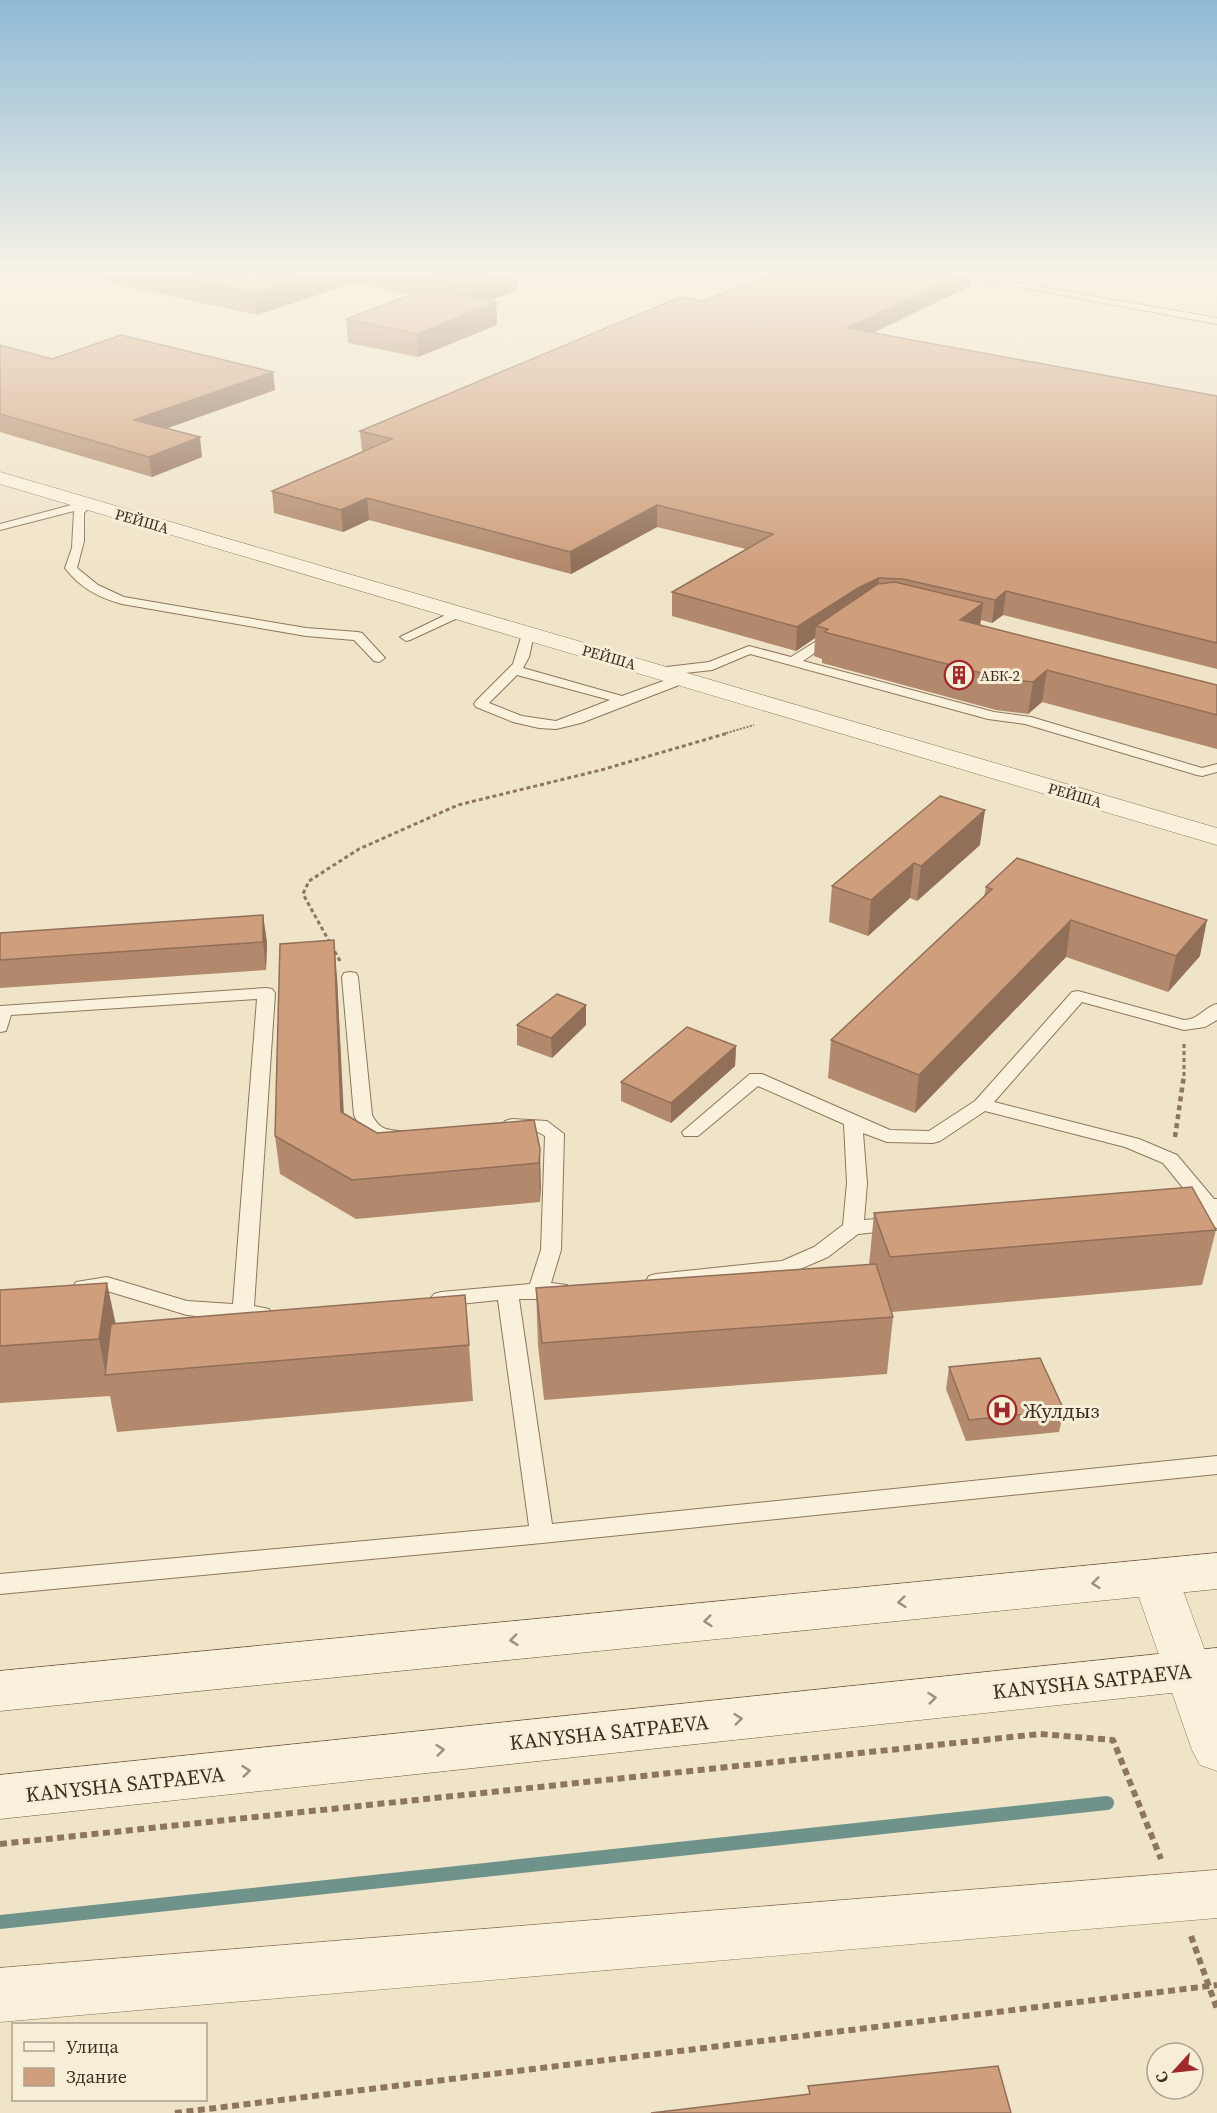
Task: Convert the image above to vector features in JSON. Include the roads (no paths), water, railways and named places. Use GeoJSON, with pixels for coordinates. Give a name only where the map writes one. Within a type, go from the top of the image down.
{"type":"FeatureCollection","features":[{"type":"Feature","properties":{"kind":"street","name":"РЕЙША"},"geometry":{"type":"LineString","coordinates":[[0,478],[1217,837]]}},
{"type":"Feature","properties":{"kind":"street"},"geometry":{"type":"LineString","coordinates":[[0,1691],[1217,1570]]}},
{"type":"Feature","properties":{"kind":"street"},"geometry":{"type":"LineString","coordinates":[[1155,1577],[1202,1669],[1217,1750]]}},
{"type":"Feature","properties":{"kind":"street","name":"KANYSHA SATPAEVA"},"geometry":{"type":"LineString","coordinates":[[0,1797],[1202,1669]]}},
{"type":"Feature","properties":{"kind":"street"},"geometry":{"type":"LineString","coordinates":[[0,1995],[1217,1894]]}},
{"type":"Feature","properties":{"kind":"lane"},"geometry":{"type":"LineString","coordinates":[[0,527],[86,504]]}},
{"type":"Feature","properties":{"kind":"lane"},"geometry":{"type":"LineString","coordinates":[[86,504],[78,513],[80,531],[78,554],[70,568],[89,587],[100,593],[122,600],[272,627],[358,636],[379,658]]}},
{"type":"Feature","properties":{"kind":"lane"},"geometry":{"type":"LineString","coordinates":[[406,637],[458,613]]}},
{"type":"Feature","properties":{"kind":"lane"},"geometry":{"type":"LineString","coordinates":[[793,662],[848,625]]}},
{"type":"Feature","properties":{"kind":"lane"},"geometry":{"type":"LineString","coordinates":[[528,634],[523,657],[515,670],[481,704],[490,709],[554,726],[570,723],[623,700],[682,679]]}},
{"type":"Feature","properties":{"kind":"lane"},"geometry":{"type":"LineString","coordinates":[[658,672],[712,666],[749,650],[993,716],[1026,720],[1202,772],[1217,768]]}},
{"type":"Feature","properties":{"kind":"lane"},"geometry":{"type":"LineString","coordinates":[[515,670],[623,700]]}},
{"type":"Feature","properties":{"kind":"lane"},"geometry":{"type":"LineString","coordinates":[[350,977],[363,1115],[370,1129],[390,1138],[423,1134]]}},
{"type":"Feature","properties":{"kind":"lane"},"geometry":{"type":"LineString","coordinates":[[0,1027],[3,1010],[266,993],[243,1314]]}},
{"type":"Feature","properties":{"kind":"lane"},"geometry":{"type":"LineString","coordinates":[[691,1132],[756,1078],[887,1136],[933,1137],[982,1105],[1078,996],[1184,1025],[1197,1025],[1210,1018],[1217,1010]]}},
{"type":"Feature","properties":{"kind":"lane"},"geometry":{"type":"LineString","coordinates":[[982,1105],[1132,1143],[1170,1159],[1214,1210]]}},
{"type":"Feature","properties":{"kind":"lane"},"geometry":{"type":"LineString","coordinates":[[853,1121],[857,1183],[853,1228]]}},
{"type":"Feature","properties":{"kind":"lane"},"geometry":{"type":"LineString","coordinates":[[489,1127],[540,1125],[555,1134],[551,1250],[538,1292]]}},
{"type":"Feature","properties":{"kind":"lane"},"geometry":{"type":"LineString","coordinates":[[1162,1208],[1214,1210]]}},
{"type":"Feature","properties":{"kind":"lane"},"geometry":{"type":"LineString","coordinates":[[632,1283],[786,1268],[821,1252],[853,1228],[917,1223]]}},
{"type":"Feature","properties":{"kind":"lane"},"geometry":{"type":"LineString","coordinates":[[59,1289],[107,1284],[187,1308],[243,1314],[286,1313]]}},
{"type":"Feature","properties":{"kind":"lane"},"geometry":{"type":"LineString","coordinates":[[424,1301],[585,1287]]}},
{"type":"Feature","properties":{"kind":"lane"},"geometry":{"type":"LineString","coordinates":[[507,1292],[542,1534]]}},
{"type":"Feature","properties":{"kind":"lane"},"geometry":{"type":"LineString","coordinates":[[0,1584],[542,1534],[1217,1465]]}},
{"type":"Feature","properties":{"kind":"waterway"},"geometry":{"type":"LineString","coordinates":[[0,1922],[1107,1803]]}},
{"type":"Feature","properties":{"kind":"place","name":"АБК-2"},"geometry":{"type":"Point","coordinates":[959,675]}},
{"type":"Feature","properties":{"kind":"place","name":"Жулдыз"},"geometry":{"type":"Point","coordinates":[1002,1410]}}]}
